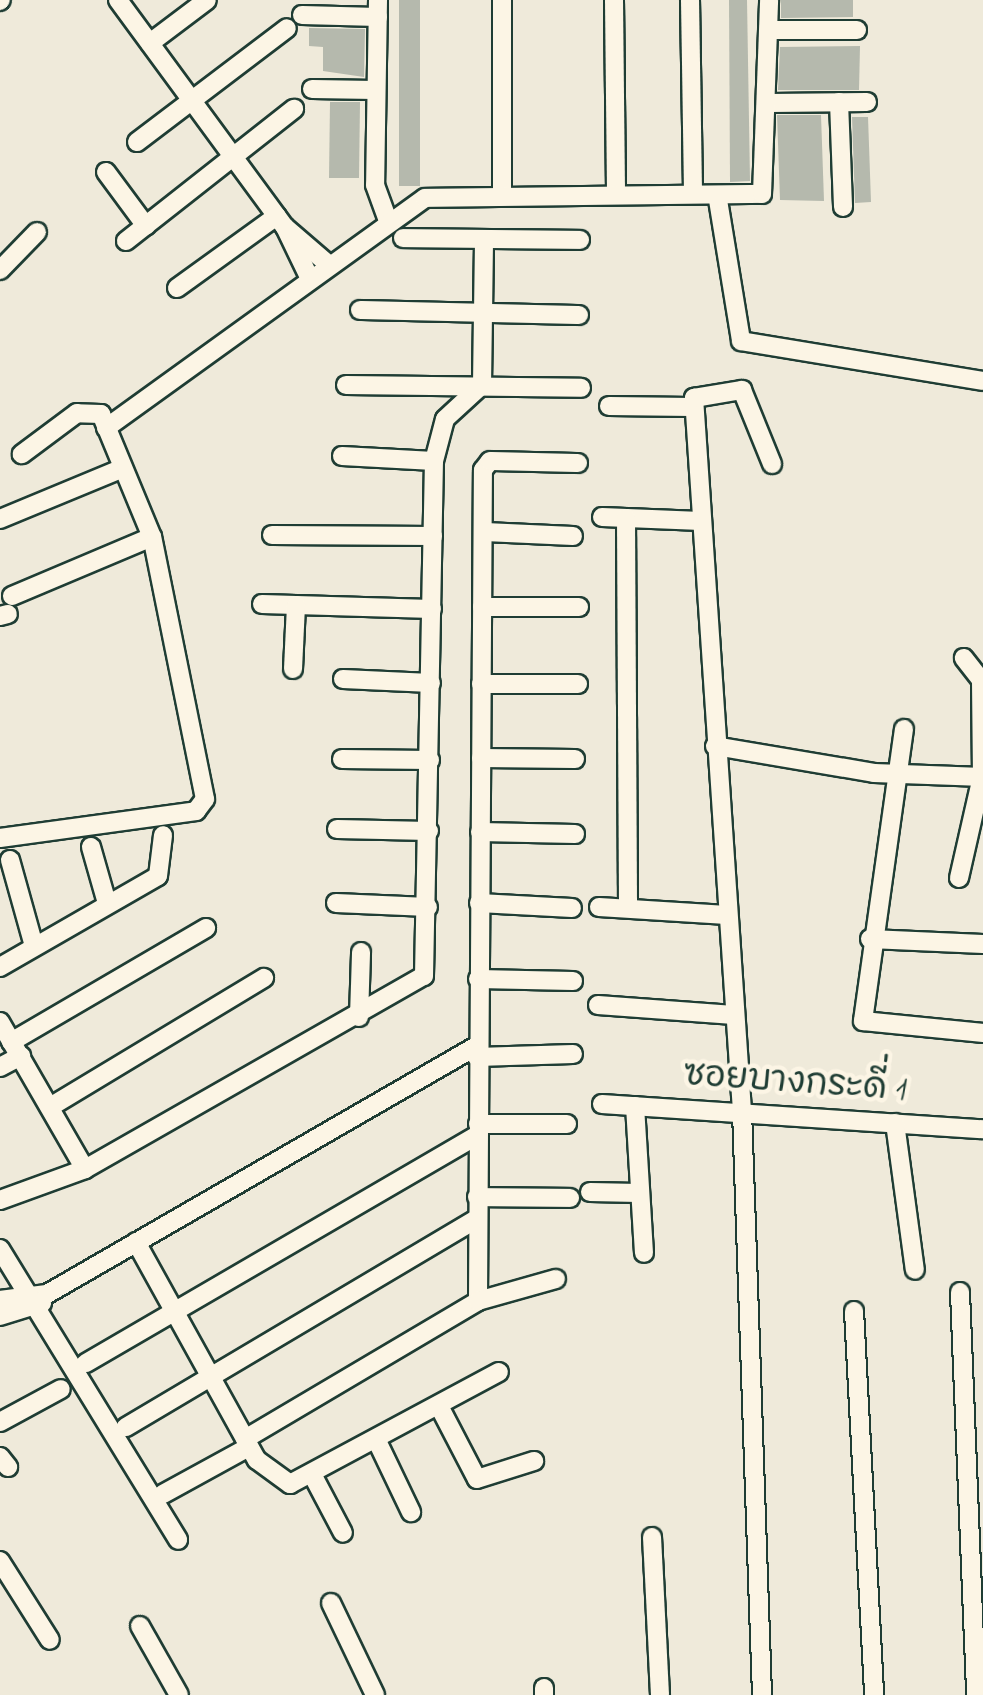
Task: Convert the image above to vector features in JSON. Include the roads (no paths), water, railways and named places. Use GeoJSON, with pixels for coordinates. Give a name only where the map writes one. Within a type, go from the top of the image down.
{"type":"FeatureCollection","features":[{"type":"Feature","properties":{"kind":"street"},"geometry":{"type":"LineString","coordinates":[[118,0],[281,222],[310,279]]}},
{"type":"Feature","properties":{"kind":"street"},"geometry":{"type":"LineString","coordinates":[[150,44],[207,0]]}},
{"type":"Feature","properties":{"kind":"street"},"geometry":{"type":"LineString","coordinates":[[502,0],[502,190]]}},
{"type":"Feature","properties":{"kind":"street"},"geometry":{"type":"LineString","coordinates":[[614,0],[616,191]]}},
{"type":"Feature","properties":{"kind":"street"},"geometry":{"type":"LineString","coordinates":[[690,0],[693,192]]}},
{"type":"Feature","properties":{"kind":"street"},"geometry":{"type":"LineString","coordinates":[[106,428],[328,266],[387,218],[424,198],[502,190],[693,192],[718,200],[766,190],[769,0]]}},
{"type":"Feature","properties":{"kind":"street"},"geometry":{"type":"LineString","coordinates":[[137,142],[294,22],[378,8],[375,185],[387,218]]}},
{"type":"Feature","properties":{"kind":"street"},"geometry":{"type":"LineString","coordinates":[[769,30],[857,30]]}},
{"type":"Feature","properties":{"kind":"street"},"geometry":{"type":"LineString","coordinates":[[312,88],[375,90]]}},
{"type":"Feature","properties":{"kind":"street"},"geometry":{"type":"LineString","coordinates":[[839,102],[843,208]]}},
{"type":"Feature","properties":{"kind":"street"},"geometry":{"type":"LineString","coordinates":[[770,103],[867,102]]}},
{"type":"Feature","properties":{"kind":"street"},"geometry":{"type":"LineString","coordinates":[[126,242],[236,160],[294,108]]}},
{"type":"Feature","properties":{"kind":"street"},"geometry":{"type":"LineString","coordinates":[[106,172],[146,226]]}},
{"type":"Feature","properties":{"kind":"street"},"geometry":{"type":"LineString","coordinates":[[718,200],[741,341],[764,352],[983,381]]}},
{"type":"Feature","properties":{"kind":"street"},"geometry":{"type":"LineString","coordinates":[[281,222],[328,266]]}},
{"type":"Feature","properties":{"kind":"street"},"geometry":{"type":"LineString","coordinates":[[177,288],[281,222]]}},
{"type":"Feature","properties":{"kind":"street"},"geometry":{"type":"LineString","coordinates":[[0,270],[37,232]]}},
{"type":"Feature","properties":{"kind":"street"},"geometry":{"type":"LineString","coordinates":[[402,238],[580,240]]}},
{"type":"Feature","properties":{"kind":"street"},"geometry":{"type":"LineString","coordinates":[[0,1200],[85,1169],[424,976],[430,831],[434,461],[445,419],[482,385],[484,240]]}},
{"type":"Feature","properties":{"kind":"street"},"geometry":{"type":"LineString","coordinates":[[360,310],[579,315]]}},
{"type":"Feature","properties":{"kind":"street"},"geometry":{"type":"LineString","coordinates":[[346,385],[581,388]]}},
{"type":"Feature","properties":{"kind":"street"},"geometry":{"type":"LineString","coordinates":[[762,1695],[742,1111],[692,407],[699,396],[742,390],[772,464]]}},
{"type":"Feature","properties":{"kind":"street"},"geometry":{"type":"LineString","coordinates":[[609,406],[692,407]]}},
{"type":"Feature","properties":{"kind":"street"},"geometry":{"type":"LineString","coordinates":[[0,838],[204,803],[152,536],[106,428],[87,408],[22,454]]}},
{"type":"Feature","properties":{"kind":"street"},"geometry":{"type":"LineString","coordinates":[[342,456],[434,461]]}},
{"type":"Feature","properties":{"kind":"street"},"geometry":{"type":"LineString","coordinates":[[478,1301],[480,758],[487,463],[578,463]]}},
{"type":"Feature","properties":{"kind":"street"},"geometry":{"type":"LineString","coordinates":[[0,520],[124,468]]}},
{"type":"Feature","properties":{"kind":"street"},"geometry":{"type":"LineString","coordinates":[[602,517],[701,521]]}},
{"type":"Feature","properties":{"kind":"street"},"geometry":{"type":"LineString","coordinates":[[626,518],[628,908]]}},
{"type":"Feature","properties":{"kind":"street"},"geometry":{"type":"LineString","coordinates":[[484,532],[572,536]]}},
{"type":"Feature","properties":{"kind":"street"},"geometry":{"type":"LineString","coordinates":[[272,534],[433,536]]}},
{"type":"Feature","properties":{"kind":"street"},"geometry":{"type":"LineString","coordinates":[[6,609],[152,536]]}},
{"type":"Feature","properties":{"kind":"street"},"geometry":{"type":"LineString","coordinates":[[262,604],[432,608]]}},
{"type":"Feature","properties":{"kind":"street"},"geometry":{"type":"LineString","coordinates":[[293,669],[296,605]]}},
{"type":"Feature","properties":{"kind":"street"},"geometry":{"type":"LineString","coordinates":[[482,607],[580,607]]}},
{"type":"Feature","properties":{"kind":"street"},"geometry":{"type":"LineString","coordinates":[[959,878],[983,777],[981,680],[964,658]]}},
{"type":"Feature","properties":{"kind":"street"},"geometry":{"type":"LineString","coordinates":[[343,679],[431,682]]}},
{"type":"Feature","properties":{"kind":"street"},"geometry":{"type":"LineString","coordinates":[[481,684],[578,684]]}},
{"type":"Feature","properties":{"kind":"street"},"geometry":{"type":"LineString","coordinates":[[904,729],[870,939],[863,1021],[983,1032]]}},
{"type":"Feature","properties":{"kind":"street"},"geometry":{"type":"LineString","coordinates":[[715,746],[896,774],[983,777]]}},
{"type":"Feature","properties":{"kind":"street"},"geometry":{"type":"LineString","coordinates":[[480,758],[575,759]]}},
{"type":"Feature","properties":{"kind":"street"},"geometry":{"type":"LineString","coordinates":[[342,759],[430,760]]}},
{"type":"Feature","properties":{"kind":"street"},"geometry":{"type":"LineString","coordinates":[[337,829],[430,831]]}},
{"type":"Feature","properties":{"kind":"street"},"geometry":{"type":"LineString","coordinates":[[480,832],[575,834]]}},
{"type":"Feature","properties":{"kind":"street"},"geometry":{"type":"LineString","coordinates":[[0,967],[163,871],[163,835]]}},
{"type":"Feature","properties":{"kind":"street"},"geometry":{"type":"LineString","coordinates":[[92,847],[107,903]]}},
{"type":"Feature","properties":{"kind":"street"},"geometry":{"type":"LineString","coordinates":[[10,860],[34,946]]}},
{"type":"Feature","properties":{"kind":"street"},"geometry":{"type":"LineString","coordinates":[[336,903],[428,906]]}},
{"type":"Feature","properties":{"kind":"street"},"geometry":{"type":"LineString","coordinates":[[479,903],[572,908]]}},
{"type":"Feature","properties":{"kind":"street"},"geometry":{"type":"LineString","coordinates":[[600,907],[727,914]]}},
{"type":"Feature","properties":{"kind":"street"},"geometry":{"type":"LineString","coordinates":[[0,1067],[16,1050],[206,928]]}},
{"type":"Feature","properties":{"kind":"street"},"geometry":{"type":"LineString","coordinates":[[870,939],[983,944]]}},
{"type":"Feature","properties":{"kind":"street"},"geometry":{"type":"LineString","coordinates":[[359,1016],[361,952]]}},
{"type":"Feature","properties":{"kind":"street"},"geometry":{"type":"LineString","coordinates":[[50,1107],[264,978]]}},
{"type":"Feature","properties":{"kind":"street"},"geometry":{"type":"LineString","coordinates":[[478,979],[573,981]]}},
{"type":"Feature","properties":{"kind":"street"},"geometry":{"type":"LineString","coordinates":[[598,1006],[734,1014]]}},
{"type":"Feature","properties":{"kind":"street"},"geometry":{"type":"LineString","coordinates":[[0,1022],[85,1169]]}},
{"type":"Feature","properties":{"kind":"street"},"geometry":{"type":"LineString","coordinates":[[0,1316],[39,1301],[136,1242],[477,1051],[573,1054]]}},
{"type":"Feature","properties":{"kind":"street","name":"ซอยบางกระดี่ 1"},"geometry":{"type":"LineString","coordinates":[[602,1104],[983,1130]]}},
{"type":"Feature","properties":{"kind":"street"},"geometry":{"type":"LineString","coordinates":[[635,1106],[644,1253]]}},
{"type":"Feature","properties":{"kind":"street"},"geometry":{"type":"LineString","coordinates":[[86,1364],[478,1129],[567,1124]]}},
{"type":"Feature","properties":{"kind":"street"},"geometry":{"type":"LineString","coordinates":[[895,1124],[915,1270]]}},
{"type":"Feature","properties":{"kind":"street"},"geometry":{"type":"LineString","coordinates":[[590,1192],[639,1193]]}},
{"type":"Feature","properties":{"kind":"street"},"geometry":{"type":"LineString","coordinates":[[477,1197],[570,1198]]}},
{"type":"Feature","properties":{"kind":"street"},"geometry":{"type":"LineString","coordinates":[[126,1427],[477,1219]]}},
{"type":"Feature","properties":{"kind":"street"},"geometry":{"type":"LineString","coordinates":[[136,1242],[247,1443],[290,1484],[314,1476],[499,1372]]}},
{"type":"Feature","properties":{"kind":"street"},"geometry":{"type":"LineString","coordinates":[[0,1249],[39,1301],[178,1540]]}},
{"type":"Feature","properties":{"kind":"street"},"geometry":{"type":"LineString","coordinates":[[163,1494],[478,1301],[556,1279]]}},
{"type":"Feature","properties":{"kind":"street"},"geometry":{"type":"LineString","coordinates":[[960,1292],[976,1695]]}},
{"type":"Feature","properties":{"kind":"street"},"geometry":{"type":"LineString","coordinates":[[0,1300],[39,1301]]}},
{"type":"Feature","properties":{"kind":"street"},"geometry":{"type":"LineString","coordinates":[[854,1311],[874,1695]]}},
{"type":"Feature","properties":{"kind":"street"},"geometry":{"type":"LineString","coordinates":[[0,1422],[61,1388]]}},
{"type":"Feature","properties":{"kind":"street"},"geometry":{"type":"LineString","coordinates":[[438,1406],[477,1478],[534,1461]]}},
{"type":"Feature","properties":{"kind":"street"},"geometry":{"type":"LineString","coordinates":[[377,1441],[410,1512]]}},
{"type":"Feature","properties":{"kind":"street"},"geometry":{"type":"LineString","coordinates":[[314,1476],[343,1533]]}},
{"type":"Feature","properties":{"kind":"street"},"geometry":{"type":"LineString","coordinates":[[652,1537],[660,1695]]}},
{"type":"Feature","properties":{"kind":"street"},"geometry":{"type":"LineString","coordinates":[[0,1561],[50,1640]]}},
{"type":"Feature","properties":{"kind":"street"},"geometry":{"type":"LineString","coordinates":[[331,1603],[375,1695]]}},
{"type":"Feature","properties":{"kind":"street"},"geometry":{"type":"LineString","coordinates":[[140,1626],[179,1695]]}}]}
